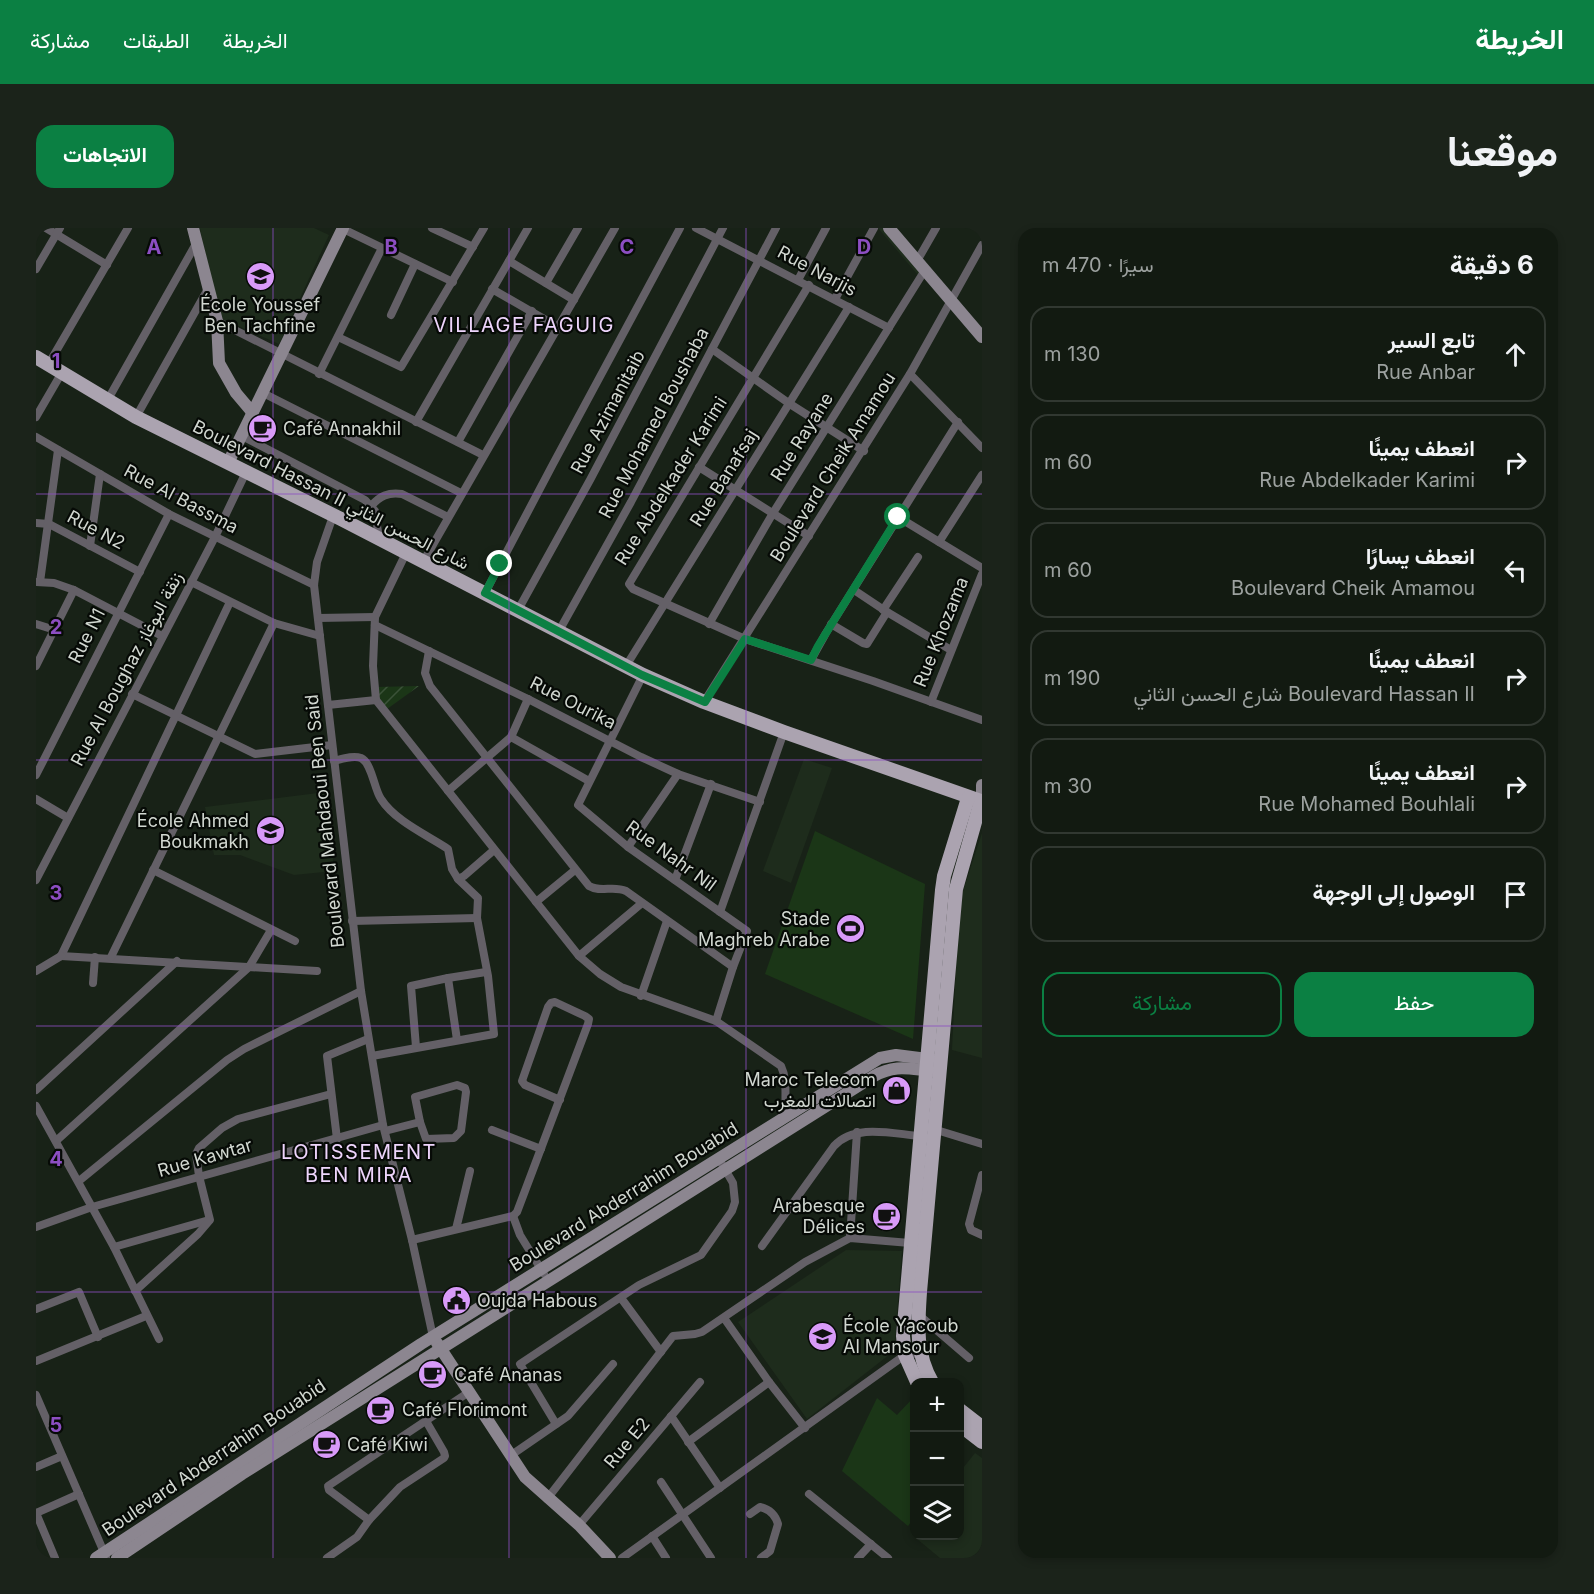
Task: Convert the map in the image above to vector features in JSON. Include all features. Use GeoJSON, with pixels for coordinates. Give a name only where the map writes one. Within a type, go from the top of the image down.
{"type":"FeatureCollection","features":[{"type":"Feature","properties":{"kind":"main road"},"geometry":{"type":"LineString","coordinates":[[193,228],[217,321],[219,363],[236,393],[252,412]]}},
{"type":"Feature","properties":{"kind":"main road"},"geometry":{"type":"LineString","coordinates":[[228,463],[342,228]]}},
{"type":"Feature","properties":{"kind":"main road"},"geometry":{"type":"LineString","coordinates":[[889,228],[982,337]]}},
{"type":"Feature","properties":{"kind":"main road","name":"Boulevard Hassan II شارع الحسن الثاني"},"geometry":{"type":"LineString","coordinates":[[36,357],[136,417],[642,675],[784,732],[979,795]]}},
{"type":"Feature","properties":{"kind":"main road"},"geometry":{"type":"LineString","coordinates":[[929,1378],[903,1336],[910,1243],[932,1066],[944,876],[979,795]]}},
{"type":"Feature","properties":{"kind":"main road","name":"Boulevard Abderrahim Bouabid"},"geometry":{"type":"LineString","coordinates":[[722,1164],[787,1117],[880,1058],[896,1055],[932,1066]]}},
{"type":"Feature","properties":{"kind":"main road","name":"Boulevard Abderrahim Bouabid"},"geometry":{"type":"LineString","coordinates":[[102,1556],[297,1424],[433,1337],[544,1275],[722,1164],[884,1071],[898,1067],[932,1066]]}},
{"type":"Feature","properties":{"kind":"main road"},"geometry":{"type":"LineString","coordinates":[[916,1378],[913,1354],[918,1335],[925,1130]]}},
{"type":"Feature","properties":{"kind":"main road","name":"Boulevard Abderrahim Bouabid"},"geometry":{"type":"LineString","coordinates":[[117,1558],[242,1474],[440,1348],[544,1275]]}},
{"type":"Feature","properties":{"kind":"main road"},"geometry":{"type":"LineString","coordinates":[[433,1337],[525,1477],[579,1526],[606,1557]]}},
{"type":"Feature","properties":{"kind":"main road"},"geometry":{"type":"LineString","coordinates":[[964,1413],[982,1427]]}},
{"type":"Feature","properties":{"kind":"main road"},"geometry":{"type":"LineString","coordinates":[[964,1428],[982,1442]]}},
{"type":"Feature","properties":{"kind":"street"},"geometry":{"type":"LineString","coordinates":[[46,228],[58,231],[107,265]]}},
{"type":"Feature","properties":{"kind":"street"},"geometry":{"type":"LineString","coordinates":[[48,365],[128,228]]}},
{"type":"Feature","properties":{"kind":"street"},"geometry":{"type":"LineString","coordinates":[[342,228],[453,282]]}},
{"type":"Feature","properties":{"kind":"street"},"geometry":{"type":"LineString","coordinates":[[432,228],[473,247]]}},
{"type":"Feature","properties":{"kind":"street"},"geometry":{"type":"LineString","coordinates":[[339,337],[401,367],[484,228]]}},
{"type":"Feature","properties":{"kind":"street"},"geometry":{"type":"LineString","coordinates":[[416,422],[528,228]]}},
{"type":"Feature","properties":{"kind":"street"},"geometry":{"type":"LineString","coordinates":[[546,283],[578,228]]}},
{"type":"Feature","properties":{"kind":"street"},"geometry":{"type":"LineString","coordinates":[[423,562],[615,228]]}},
{"type":"Feature","properties":{"kind":"street"},"geometry":{"type":"LineString","coordinates":[[485,593],[680,228]]}},
{"type":"Feature","properties":{"kind":"street","name":"Rue Narjis"},"geometry":{"type":"LineString","coordinates":[[696,228],[889,328]]}},
{"type":"Feature","properties":{"kind":"street","name":"Rue Azimanitaib"},"geometry":{"type":"LineString","coordinates":[[518,610],[590,480],[723,228]]}},
{"type":"Feature","properties":{"kind":"street","name":"Rue Mohamed Boushaba"},"geometry":{"type":"LineString","coordinates":[[559,631],[631,502],[776,228]]}},
{"type":"Feature","properties":{"kind":"street"},"geometry":{"type":"LineString","coordinates":[[798,280],[826,228]]}},
{"type":"Feature","properties":{"kind":"street"},"geometry":{"type":"LineString","coordinates":[[835,299],[874,228]]}},
{"type":"Feature","properties":{"kind":"street","name":"Rue Rayane"},"geometry":{"type":"LineString","coordinates":[[709,624],[773,513],[889,328],[921,266],[936,228]]}},
{"type":"Feature","properties":{"kind":"street"},"geometry":{"type":"LineString","coordinates":[[36,269],[58,231]]}},
{"type":"Feature","properties":{"kind":"street"},"geometry":{"type":"LineString","coordinates":[[107,401],[197,242]]}},
{"type":"Feature","properties":{"kind":"street"},"geometry":{"type":"LineString","coordinates":[[320,374],[382,248]]}},
{"type":"Feature","properties":{"kind":"street","name":"Boulevard Cheik Amamou"},"geometry":{"type":"LineString","coordinates":[[705,702],[864,451],[981,250]]}},
{"type":"Feature","properties":{"kind":"street"},"geometry":{"type":"LineString","coordinates":[[509,261],[574,300]]}},
{"type":"Feature","properties":{"kind":"street"},"geometry":{"type":"LineString","coordinates":[[391,315],[415,264]]}},
{"type":"Feature","properties":{"kind":"street","name":"Rue Abdelkader Karimi"},"geometry":{"type":"LineString","coordinates":[[809,285],[629,584],[633,589],[745,639],[982,720]]}},
{"type":"Feature","properties":{"kind":"street"},"geometry":{"type":"LineString","coordinates":[[136,417],[209,287]]}},
{"type":"Feature","properties":{"kind":"street"},"geometry":{"type":"LineString","coordinates":[[492,289],[558,327]]}},
{"type":"Feature","properties":{"kind":"street","name":"Rue Banafsaj"},"geometry":{"type":"LineString","coordinates":[[626,666],[849,307]]}},
{"type":"Feature","properties":{"kind":"street"},"geometry":{"type":"LineString","coordinates":[[458,442],[532,311]]}},
{"type":"Feature","properties":{"kind":"street"},"geometry":{"type":"LineString","coordinates":[[217,321],[483,455]]}},
{"type":"Feature","properties":{"kind":"street"},"geometry":{"type":"LineString","coordinates":[[712,349],[827,429],[864,451]]}},
{"type":"Feature","properties":{"kind":"street"},"geometry":{"type":"LineString","coordinates":[[36,417],[62,374]]}},
{"type":"Feature","properties":{"kind":"street"},"geometry":{"type":"LineString","coordinates":[[910,374],[982,448]]}},
{"type":"Feature","properties":{"kind":"street"},"geometry":{"type":"LineString","coordinates":[[261,392],[461,493]]}},
{"type":"Feature","properties":{"kind":"street"},"geometry":{"type":"LineString","coordinates":[[811,660],[831,624],[958,422]]}},
{"type":"Feature","properties":{"kind":"street"},"geometry":{"type":"LineString","coordinates":[[240,435],[365,500],[375,511],[379,540]]}},
{"type":"Feature","properties":{"kind":"street","name":"Rue Al Bassma"},"geometry":{"type":"LineString","coordinates":[[36,437],[169,514],[314,585]]}},
{"type":"Feature","properties":{"kind":"street"},"geometry":{"type":"LineString","coordinates":[[58,450],[52,484],[49,524],[38,582],[54,583],[74,590],[162,636]]}},
{"type":"Feature","properties":{"kind":"street"},"geometry":{"type":"LineString","coordinates":[[699,467],[809,536]]}},
{"type":"Feature","properties":{"kind":"street","name":"Rue Al Boughaz زنقة البوغاز"},"geometry":{"type":"LineString","coordinates":[[36,880],[162,636],[216,537],[246,472]]}},
{"type":"Feature","properties":{"kind":"street"},"geometry":{"type":"LineString","coordinates":[[90,546],[100,474]]}},
{"type":"Feature","properties":{"kind":"street"},"geometry":{"type":"LineString","coordinates":[[939,542],[982,475]]}},
{"type":"Feature","properties":{"kind":"street"},"geometry":{"type":"LineString","coordinates":[[371,506],[379,497],[394,493],[402,494],[448,517]]}},
{"type":"Feature","properties":{"kind":"street","name":"Rue N1"},"geometry":{"type":"LineString","coordinates":[[36,775],[169,514]]}},
{"type":"Feature","properties":{"kind":"street","name":"Boulevard Mahdaoui Ben Said"},"geometry":{"type":"LineString","coordinates":[[333,516],[316,562],[314,585],[352,921],[368,1039],[384,1128],[433,1337]]}},
{"type":"Feature","properties":{"kind":"street"},"geometry":{"type":"LineString","coordinates":[[898,517],[982,568]]}},
{"type":"Feature","properties":{"kind":"street","name":"Rue N2"},"geometry":{"type":"LineString","coordinates":[[36,523],[49,524],[140,572]]}},
{"type":"Feature","properties":{"kind":"street"},"geometry":{"type":"LineString","coordinates":[[406,553],[375,621],[373,666],[376,700],[579,956],[600,974],[621,987],[716,1021],[781,1066],[785,1076],[784,1104],[787,1117]]}},
{"type":"Feature","properties":{"kind":"street"},"geometry":{"type":"LineString","coordinates":[[831,624],[863,644],[867,644],[918,557]]}},
{"type":"Feature","properties":{"kind":"street","name":"Rue Khozama"},"geometry":{"type":"LineString","coordinates":[[931,702],[982,574]]}},
{"type":"Feature","properties":{"kind":"street"},"geometry":{"type":"LineString","coordinates":[[191,582],[274,623],[320,636]]}},
{"type":"Feature","properties":{"kind":"street"},"geometry":{"type":"LineString","coordinates":[[36,666],[74,590]]}},
{"type":"Feature","properties":{"kind":"street"},"geometry":{"type":"LineString","coordinates":[[854,590],[951,650]]}},
{"type":"Feature","properties":{"kind":"street"},"geometry":{"type":"LineString","coordinates":[[61,956],[230,602]]}},
{"type":"Feature","properties":{"kind":"street","name":"Rue Ourika"},"geometry":{"type":"LineString","coordinates":[[318,618],[375,621],[429,651],[678,774],[760,802]]}},
{"type":"Feature","properties":{"kind":"street"},"geometry":{"type":"LineString","coordinates":[[111,957],[274,623]]}},
{"type":"Feature","properties":{"kind":"street"},"geometry":{"type":"LineString","coordinates":[[36,624],[55,630]]}},
{"type":"Feature","properties":{"kind":"street"},"geometry":{"type":"LineString","coordinates":[[429,651],[425,673],[429,686],[575,870],[592,888],[599,890],[618,888],[733,967],[716,1021]]}},
{"type":"Feature","properties":{"kind":"street"},"geometry":{"type":"LineString","coordinates":[[512,737],[589,781],[642,675]]}},
{"type":"Feature","properties":{"kind":"street"},"geometry":{"type":"LineString","coordinates":[[132,694],[255,754],[332,745]]}},
{"type":"Feature","properties":{"kind":"street"},"geometry":{"type":"LineString","coordinates":[[448,791],[512,737],[528,699]]}},
{"type":"Feature","properties":{"kind":"street"},"geometry":{"type":"LineString","coordinates":[[328,705],[376,700]]}},
{"type":"Feature","properties":{"kind":"street"},"geometry":{"type":"LineString","coordinates":[[720,912],[784,732]]}},
{"type":"Feature","properties":{"kind":"street"},"geometry":{"type":"LineString","coordinates":[[334,761],[355,756],[369,764],[370,773],[381,799],[399,817],[448,849],[452,869],[458,879],[478,898],[477,918],[494,1034],[372,1056]]}},
{"type":"Feature","properties":{"kind":"street"},"geometry":{"type":"LineString","coordinates":[[628,847],[678,774]]}},
{"type":"Feature","properties":{"kind":"street","name":"Rue Nahr Nil"},"geometry":{"type":"LineString","coordinates":[[589,781],[578,805],[628,847],[747,931],[733,967]]}},
{"type":"Feature","properties":{"kind":"street"},"geometry":{"type":"LineString","coordinates":[[675,880],[711,784]]}},
{"type":"Feature","properties":{"kind":"street"},"geometry":{"type":"LineString","coordinates":[[36,799],[68,818]]}},
{"type":"Feature","properties":{"kind":"street"},"geometry":{"type":"LineString","coordinates":[[458,879],[494,850]]}},
{"type":"Feature","properties":{"kind":"street"},"geometry":{"type":"LineString","coordinates":[[36,857],[45,863]]}},
{"type":"Feature","properties":{"kind":"street"},"geometry":{"type":"LineString","coordinates":[[153,870],[295,941]]}},
{"type":"Feature","properties":{"kind":"street"},"geometry":{"type":"LineString","coordinates":[[536,902],[575,870]]}},
{"type":"Feature","properties":{"kind":"street"},"geometry":{"type":"LineString","coordinates":[[579,956],[642,903]]}},
{"type":"Feature","properties":{"kind":"street"},"geometry":{"type":"LineString","coordinates":[[352,921],[477,918]]}},
{"type":"Feature","properties":{"kind":"street"},"geometry":{"type":"LineString","coordinates":[[641,996],[667,921]]}},
{"type":"Feature","properties":{"kind":"street"},"geometry":{"type":"LineString","coordinates":[[56,1141],[249,967],[271,930]]}},
{"type":"Feature","properties":{"kind":"street"},"geometry":{"type":"LineString","coordinates":[[36,971],[61,956],[111,957],[317,971]]}},
{"type":"Feature","properties":{"kind":"street"},"geometry":{"type":"LineString","coordinates":[[93,983],[95,957]]}},
{"type":"Feature","properties":{"kind":"street"},"geometry":{"type":"LineString","coordinates":[[36,1090],[177,961]]}},
{"type":"Feature","properties":{"kind":"street"},"geometry":{"type":"LineString","coordinates":[[416,1047],[411,986],[486,972]]}},
{"type":"Feature","properties":{"kind":"street"},"geometry":{"type":"LineString","coordinates":[[448,978],[457,1040]]}},
{"type":"Feature","properties":{"kind":"street"},"geometry":{"type":"LineString","coordinates":[[79,1181],[227,1060],[244,1049],[361,991]]}},
{"type":"Feature","properties":{"kind":"street"},"geometry":{"type":"LineString","coordinates":[[412,1240],[513,1216],[519,1208],[560,1100],[589,1019],[555,1002],[550,1003],[548,1007],[522,1082],[560,1100]]}},
{"type":"Feature","properties":{"kind":"street"},"geometry":{"type":"LineString","coordinates":[[336,1139],[327,1056],[368,1039]]}},
{"type":"Feature","properties":{"kind":"street"},"geometry":{"type":"LineString","coordinates":[[457,1086],[465,1088],[463,1126],[457,1137],[426,1139],[420,1122],[416,1097],[457,1086]]}},
{"type":"Feature","properties":{"kind":"street"},"geometry":{"type":"LineString","coordinates":[[210,1220],[199,1176],[197,1151],[238,1119],[331,1094]]}},
{"type":"Feature","properties":{"kind":"street"},"geometry":{"type":"LineString","coordinates":[[36,1106],[114,1247],[159,1339]]}},
{"type":"Feature","properties":{"kind":"street","name":"Rue Kawtar"},"geometry":{"type":"LineString","coordinates":[[36,1228],[92,1207],[199,1176],[336,1139],[420,1122]]}},
{"type":"Feature","properties":{"kind":"street"},"geometry":{"type":"LineString","coordinates":[[492,1130],[541,1149]]}},
{"type":"Feature","properties":{"kind":"street"},"geometry":{"type":"LineString","coordinates":[[762,1246],[834,1146],[843,1138],[857,1132],[925,1130],[982,1143]]}},
{"type":"Feature","properties":{"kind":"street"},"geometry":{"type":"LineString","coordinates":[[850,1238],[857,1132]]}},
{"type":"Feature","properties":{"kind":"street"},"geometry":{"type":"LineString","coordinates":[[556,1424],[520,1364],[654,1277],[695,1259],[706,1250],[732,1211],[735,1202],[733,1183],[722,1164]]}},
{"type":"Feature","properties":{"kind":"street"},"geometry":{"type":"LineString","coordinates":[[456,1229],[470,1171]]}},
{"type":"Feature","properties":{"kind":"street"},"geometry":{"type":"LineString","coordinates":[[982,1175],[980,1191],[969,1224],[971,1230],[982,1235]]}},
{"type":"Feature","properties":{"kind":"street"},"geometry":{"type":"LineString","coordinates":[[513,1216],[520,1235],[544,1275]]}},
{"type":"Feature","properties":{"kind":"street"},"geometry":{"type":"LineString","coordinates":[[114,1247],[210,1220]]}},
{"type":"Feature","properties":{"kind":"street"},"geometry":{"type":"LineString","coordinates":[[135,1291],[198,1234],[210,1220]]}},
{"type":"Feature","properties":{"kind":"street"},"geometry":{"type":"LineString","coordinates":[[36,1228],[36,1237]]}},
{"type":"Feature","properties":{"kind":"street"},"geometry":{"type":"LineString","coordinates":[[547,1499],[673,1336],[695,1334],[724,1318],[805,1262],[850,1238],[910,1243]]}},
{"type":"Feature","properties":{"kind":"street"},"geometry":{"type":"LineString","coordinates":[[36,1309],[79,1292],[98,1337]]}},
{"type":"Feature","properties":{"kind":"street"},"geometry":{"type":"LineString","coordinates":[[621,1298],[662,1352]]}},
{"type":"Feature","properties":{"kind":"street"},"geometry":{"type":"LineString","coordinates":[[918,1315],[969,1358]]}},
{"type":"Feature","properties":{"kind":"street"},"geometry":{"type":"LineString","coordinates":[[36,1361],[146,1316]]}},
{"type":"Feature","properties":{"kind":"street"},"geometry":{"type":"LineString","coordinates":[[724,1318],[805,1428]]}},
{"type":"Feature","properties":{"kind":"street"},"geometry":{"type":"LineString","coordinates":[[622,1558],[913,1354]]}},
{"type":"Feature","properties":{"kind":"street"},"geometry":{"type":"LineString","coordinates":[[510,1456],[568,1416],[613,1364]]}},
{"type":"Feature","properties":{"kind":"street","name":"Rue E2"},"geometry":{"type":"LineString","coordinates":[[579,1526],[700,1382]]}},
{"type":"Feature","properties":{"kind":"street"},"geometry":{"type":"LineString","coordinates":[[688,1442],[770,1382]]}},
{"type":"Feature","properties":{"kind":"street"},"geometry":{"type":"LineString","coordinates":[[369,1520],[329,1490],[328,1485],[469,1392]]}},
{"type":"Feature","properties":{"kind":"street"},"geometry":{"type":"LineString","coordinates":[[36,1395],[39,1411],[79,1494],[102,1556]]}},
{"type":"Feature","properties":{"kind":"street"},"geometry":{"type":"LineString","coordinates":[[671,1416],[720,1488]]}},
{"type":"Feature","properties":{"kind":"street"},"geometry":{"type":"LineString","coordinates":[[327,1558],[342,1554],[369,1520],[400,1487],[444,1458],[444,1452],[426,1421]]}},
{"type":"Feature","properties":{"kind":"street"},"geometry":{"type":"LineString","coordinates":[[36,1467],[62,1456]]}},
{"type":"Feature","properties":{"kind":"street"},"geometry":{"type":"LineString","coordinates":[[661,1482],[711,1558]]}},
{"type":"Feature","properties":{"kind":"street"},"geometry":{"type":"LineString","coordinates":[[56,1558],[36,1513],[79,1494]]}},
{"type":"Feature","properties":{"kind":"street"},"geometry":{"type":"LineString","coordinates":[[809,1494],[888,1558]]}},
{"type":"Feature","properties":{"kind":"street"},"geometry":{"type":"LineString","coordinates":[[750,1514],[760,1507],[763,1508],[772,1513],[778,1524],[770,1551],[760,1558]]}},
{"type":"Feature","properties":{"kind":"street"},"geometry":{"type":"LineString","coordinates":[[652,1536],[666,1558]]}},
{"type":"Feature","properties":{"kind":"street"},"geometry":{"type":"LineString","coordinates":[[858,1558],[871,1544]]}},
{"type":"Feature","properties":{"kind":"shaded area","name":"École Youssef Ben Tachfine"},"geometry":{"type":"Polygon","coordinates":[[[200,228],[314,228],[329,235],[279,344],[218,317],[200,228]]]}},
{"type":"Feature","properties":{"kind":"shaded area"},"geometry":{"type":"Polygon","coordinates":[[[878,228],[886,228],[922,269],[918,275],[878,228]]]}},
{"type":"Feature","properties":{"kind":"shaded area"},"geometry":{"type":"Polygon","coordinates":[[[804,759],[832,768],[791,883],[763,871],[804,759]]]}},
{"type":"Feature","properties":{"kind":"shaded area","name":"École Ahmed Boukmakh"},"geometry":{"type":"Polygon","coordinates":[[[326,792],[334,871],[294,875],[240,855],[214,855],[205,807],[326,792]]]}},
{"type":"Feature","properties":{"kind":"shaded area"},"geometry":{"type":"Polygon","coordinates":[[[982,833],[982,1058],[952,1050],[959,903],[982,833]]]}},
{"type":"Feature","properties":{"kind":"shaded area","name":"École Yacoub Al Mansour"},"geometry":{"type":"Polygon","coordinates":[[[846,1250],[902,1251],[894,1351],[807,1419],[738,1322],[846,1250]]]}},
{"type":"Feature","properties":{"kind":"shaded area"},"geometry":{"type":"Polygon","coordinates":[[[975,1453],[982,1458],[982,1558],[940,1558],[918,1540],[964,1540],[964,1467],[975,1453]]]}},
{"type":"Feature","properties":{"kind":"green space"},"geometry":{"type":"Polygon","coordinates":[[[419,686],[387,709],[378,700],[377,687],[419,686]]]}},
{"type":"Feature","properties":{"kind":"green space","name":"Stade Maghreb Arabe"},"geometry":{"type":"Polygon","coordinates":[[[815,831],[925,884],[913,1039],[765,974],[815,831]]]}},
{"type":"Feature","properties":{"kind":"green space"},"geometry":{"type":"Polygon","coordinates":[[[877,1398],[897,1415],[910,1401],[910,1523],[908,1526],[842,1471],[877,1398]]]}},
{"type":"Feature","properties":{"kind":"place","name":"École Youssef Ben Tachfine"},"geometry":{"type":"Point","coordinates":[260,276]}},
{"type":"Feature","properties":{"kind":"place","name":"Café Annakhil"},"geometry":{"type":"Point","coordinates":[262,429]}},
{"type":"Feature","properties":{"kind":"place","name":"École Ahmed Boukmakh"},"geometry":{"type":"Point","coordinates":[270,831]}},
{"type":"Feature","properties":{"kind":"place","name":"Stade Maghreb Arabe"},"geometry":{"type":"Point","coordinates":[851,929]}},
{"type":"Feature","properties":{"kind":"place","name":"Maroc Telecom اتصالات المغرب"},"geometry":{"type":"Point","coordinates":[897,1090]}},
{"type":"Feature","properties":{"kind":"place","name":"Arabesque Délices"},"geometry":{"type":"Point","coordinates":[886,1216]}},
{"type":"Feature","properties":{"kind":"place","name":"Oujda Habous"},"geometry":{"type":"Point","coordinates":[456,1301]}},
{"type":"Feature","properties":{"kind":"place","name":"École Yacoub Al Mansour"},"geometry":{"type":"Point","coordinates":[822,1336]}},
{"type":"Feature","properties":{"kind":"place","name":"Café Ananas"},"geometry":{"type":"Point","coordinates":[433,1375]}},
{"type":"Feature","properties":{"kind":"place","name":"Café Florimont"},"geometry":{"type":"Point","coordinates":[381,1410]}},
{"type":"Feature","properties":{"kind":"place","name":"Café Kiwi"},"geometry":{"type":"Point","coordinates":[326,1445]}},
{"type":"Feature","properties":{"kind":"district","name":"VILLAGE FAGUIG"},"geometry":{"type":"Point","coordinates":[524,325]}},
{"type":"Feature","properties":{"kind":"district","name":"LOTISSEMENT BEN MIRA"},"geometry":{"type":"Point","coordinates":[359,1164]}},
{"type":"Feature","properties":{"kind":"route"},"geometry":{"type":"LineString","coordinates":[[500,564],[485,593],[642,675],[705,702],[745,639],[811,660],[898,517]]}}]}
